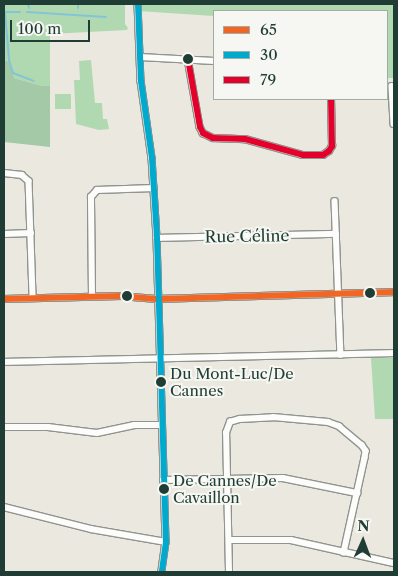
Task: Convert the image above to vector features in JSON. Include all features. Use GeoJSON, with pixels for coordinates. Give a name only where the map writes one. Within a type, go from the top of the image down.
{"type":"FeatureCollection","features":[{"type":"Feature","properties":{"kind":"street"},"geometry":{"type":"LineString","coordinates":[[138,4],[140,56],[154,188],[157,238],[161,425],[166,542],[162,572]]}},
{"type":"Feature","properties":{"kind":"street"},"geometry":{"type":"LineString","coordinates":[[140,56],[213,61]]}},
{"type":"Feature","properties":{"kind":"street"},"geometry":{"type":"LineString","coordinates":[[188,59],[200,127],[203,134],[209,138],[245,139],[303,155],[323,155],[332,146],[331,100]]}},
{"type":"Feature","properties":{"kind":"street"},"geometry":{"type":"LineString","coordinates":[[391,86],[394,124]]}},
{"type":"Feature","properties":{"kind":"street"},"geometry":{"type":"LineString","coordinates":[[4,173],[22,175],[29,181],[33,298]]}},
{"type":"Feature","properties":{"kind":"street"},"geometry":{"type":"LineString","coordinates":[[92,296],[91,197],[97,190],[154,188]]}},
{"type":"Feature","properties":{"kind":"street"},"geometry":{"type":"LineString","coordinates":[[335,200],[341,355]]}},
{"type":"Feature","properties":{"kind":"street"},"geometry":{"type":"LineString","coordinates":[[4,234],[30,233]]}},
{"type":"Feature","properties":{"kind":"street","name":"Rue Céline"},"geometry":{"type":"LineString","coordinates":[[157,238],[336,234]]}},
{"type":"Feature","properties":{"kind":"street"},"geometry":{"type":"LineString","coordinates":[[4,299],[92,296],[159,299],[394,292]]}},
{"type":"Feature","properties":{"kind":"street"},"geometry":{"type":"LineString","coordinates":[[4,362],[394,354]]}},
{"type":"Feature","properties":{"kind":"street"},"geometry":{"type":"LineString","coordinates":[[229,572],[226,433],[230,422],[240,419],[263,417],[316,420],[339,426],[364,448],[365,458],[344,553]]}},
{"type":"Feature","properties":{"kind":"street"},"geometry":{"type":"LineString","coordinates":[[4,427],[48,427],[97,433],[134,425],[161,425]]}},
{"type":"Feature","properties":{"kind":"street"},"geometry":{"type":"LineString","coordinates":[[163,480],[290,479],[357,493]]}},
{"type":"Feature","properties":{"kind":"street"},"geometry":{"type":"LineString","coordinates":[[4,507],[91,529],[166,542]]}},
{"type":"Feature","properties":{"kind":"street"},"geometry":{"type":"LineString","coordinates":[[229,540],[291,540],[394,563]]}},
{"type":"Feature","properties":{"kind":"green space"},"geometry":{"type":"Polygon","coordinates":[[[4,4],[125,4],[125,24],[128,28],[127,30],[50,34],[50,86],[42,86],[14,78],[9,62],[4,60],[4,4]]]}},
{"type":"Feature","properties":{"kind":"green space"},"geometry":{"type":"Polygon","coordinates":[[[138,4],[394,4],[394,78],[388,78],[388,10],[213,10],[213,16],[138,11],[138,4]]]}},
{"type":"Feature","properties":{"kind":"green space"},"geometry":{"type":"Polygon","coordinates":[[[4,60],[9,62],[14,78],[42,86],[50,86],[50,147],[4,142],[4,60]]]}},
{"type":"Feature","properties":{"kind":"green space"},"geometry":{"type":"Polygon","coordinates":[[[91,60],[95,103],[102,103],[103,119],[107,119],[109,129],[99,130],[76,124],[74,80],[80,80],[79,61],[91,60]]]}},
{"type":"Feature","properties":{"kind":"green space"},"geometry":{"type":"Polygon","coordinates":[[[55,94],[71,94],[71,109],[55,109],[55,94]]]}},
{"type":"Feature","properties":{"kind":"green space"},"geometry":{"type":"Polygon","coordinates":[[[371,358],[394,358],[394,419],[375,419],[371,358]]]}},
{"type":"Feature","properties":{"kind":"waterway"},"geometry":{"type":"LineString","coordinates":[[28,4],[29,8]]}},
{"type":"Feature","properties":{"kind":"waterway"},"geometry":{"type":"LineString","coordinates":[[4,12],[20,12]]}},
{"type":"Feature","properties":{"kind":"waterway"},"geometry":{"type":"LineString","coordinates":[[5,12],[9,60],[13,73],[34,81]]}},
{"type":"Feature","properties":{"kind":"waterway"},"geometry":{"type":"LineString","coordinates":[[27,12],[106,17]]}},
{"type":"Feature","properties":{"kind":"transit line","name":"30"},"geometry":{"type":"LineString","coordinates":[[138,4],[141,81],[152,158],[157,238],[166,542],[162,572]]}},
{"type":"Feature","properties":{"kind":"transit line","name":"79"},"geometry":{"type":"LineString","coordinates":[[188,59],[200,127],[203,133],[213,138],[245,139],[303,155],[323,155],[332,146],[331,100]]}},
{"type":"Feature","properties":{"kind":"transit line","name":"65"},"geometry":{"type":"LineString","coordinates":[[4,299],[121,296],[159,299],[394,292]]}},
{"type":"Feature","properties":{"kind":"place","name":"Du Mont-Luc/De Cannes"},"geometry":{"type":"Point","coordinates":[161,382]}},
{"type":"Feature","properties":{"kind":"place","name":"De Cannes/De Cavaillon"},"geometry":{"type":"Point","coordinates":[164,489]}}]}
